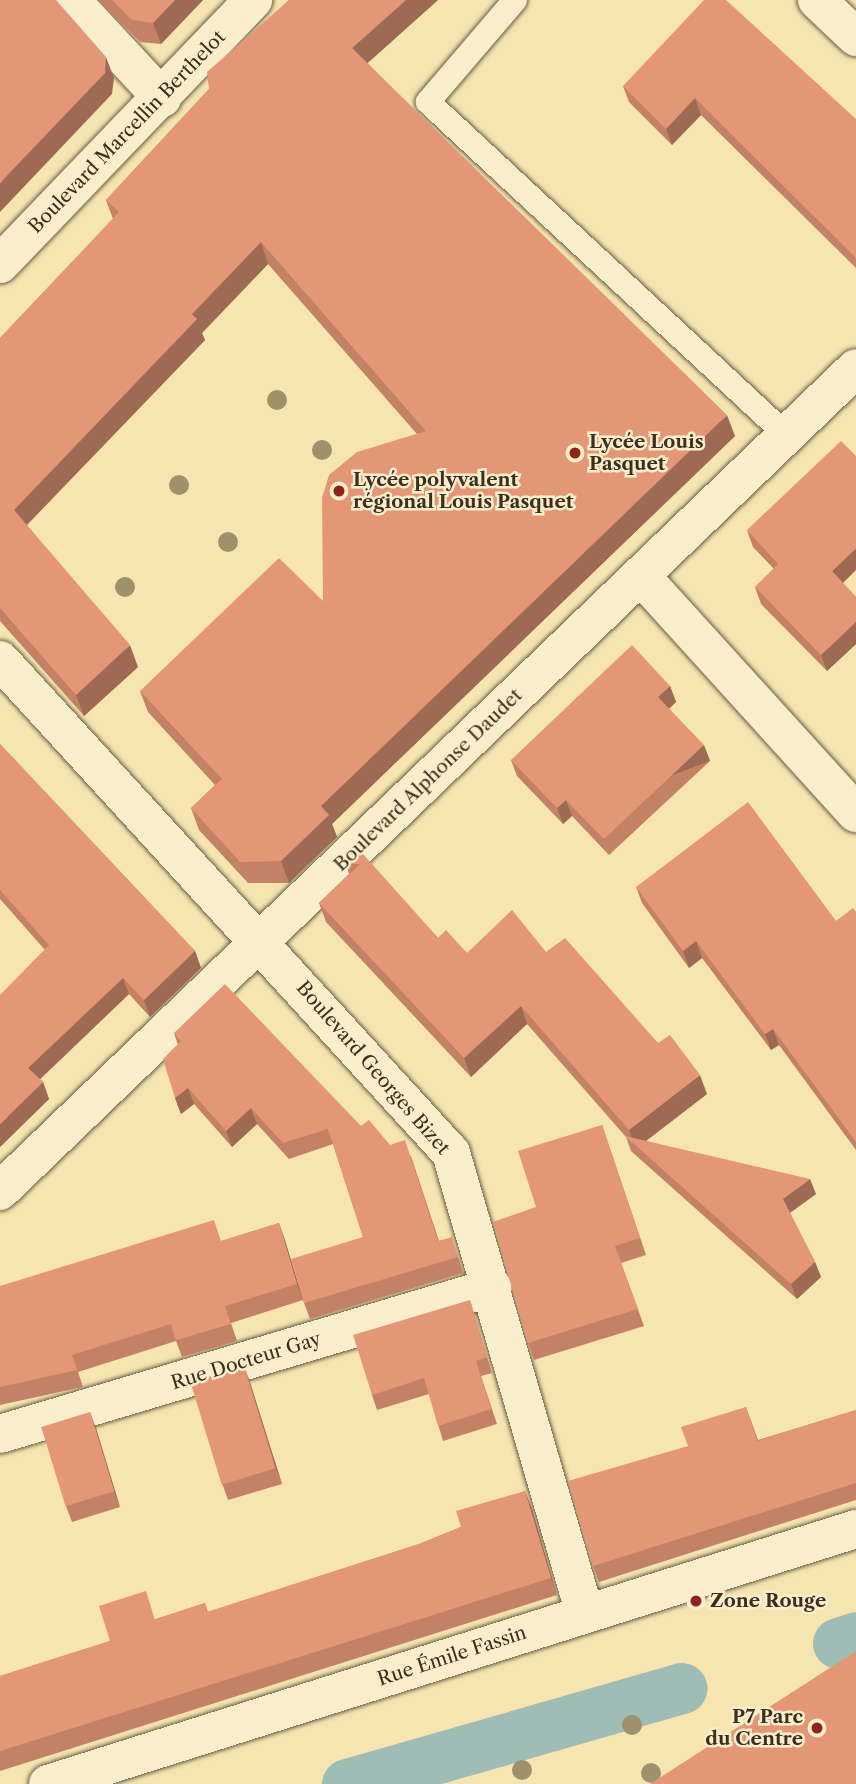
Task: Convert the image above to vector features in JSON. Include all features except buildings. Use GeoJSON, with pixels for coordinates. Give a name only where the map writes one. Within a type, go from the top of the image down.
{"type":"FeatureCollection","features":[{"type":"Feature","properties":{"kind":"street"},"geometry":{"type":"LineString","coordinates":[[72,0],[162,98]]}},
{"type":"Feature","properties":{"kind":"street","name":"Boulevard Marcellin Berthelot"},"geometry":{"type":"LineString","coordinates":[[0,264],[162,98],[253,0]]}},
{"type":"Feature","properties":{"kind":"street"},"geometry":{"type":"LineString","coordinates":[[817,0],[856,37]]}},
{"type":"Feature","properties":{"kind":"street","name":"Boulevard Alphonse Daudet"},"geometry":{"type":"LineString","coordinates":[[0,1191],[856,368]]}},
{"type":"Feature","properties":{"kind":"street"},"geometry":{"type":"LineString","coordinates":[[641,576],[856,813]]}},
{"type":"Feature","properties":{"kind":"street","name":"Boulevard Georges Bizet"},"geometry":{"type":"LineString","coordinates":[[0,660],[261,940],[451,1153],[493,1287],[585,1613]]}},
{"type":"Feature","properties":{"kind":"street","name":"Rue Docteur Gay"},"geometry":{"type":"LineString","coordinates":[[0,1434],[493,1287]]}},
{"type":"Feature","properties":{"kind":"street","name":"Rue Émile Fassin"},"geometry":{"type":"LineString","coordinates":[[48,1784],[856,1529]]}},
{"type":"Feature","properties":{"kind":"lane"},"geometry":{"type":"LineString","coordinates":[[515,0],[428,102],[787,436]]}},
{"type":"Feature","properties":{"kind":"waterway"},"geometry":{"type":"LineString","coordinates":[[838,1643],[856,1637]]}},
{"type":"Feature","properties":{"kind":"waterway"},"geometry":{"type":"LineString","coordinates":[[347,1784],[682,1688]]}},
{"type":"Feature","properties":{"kind":"place","name":"Lycée Louis Pasquet"},"geometry":{"type":"Point","coordinates":[575,453]}},
{"type":"Feature","properties":{"kind":"place","name":"Lycée polyvalent régional Louis Pasquet"},"geometry":{"type":"Point","coordinates":[339,491]}},
{"type":"Feature","properties":{"kind":"place","name":"Zone Rouge"},"geometry":{"type":"Point","coordinates":[696,1601]}},
{"type":"Feature","properties":{"kind":"place","name":"P7 Parc du Centre"},"geometry":{"type":"Point","coordinates":[817,1728]}}]}
